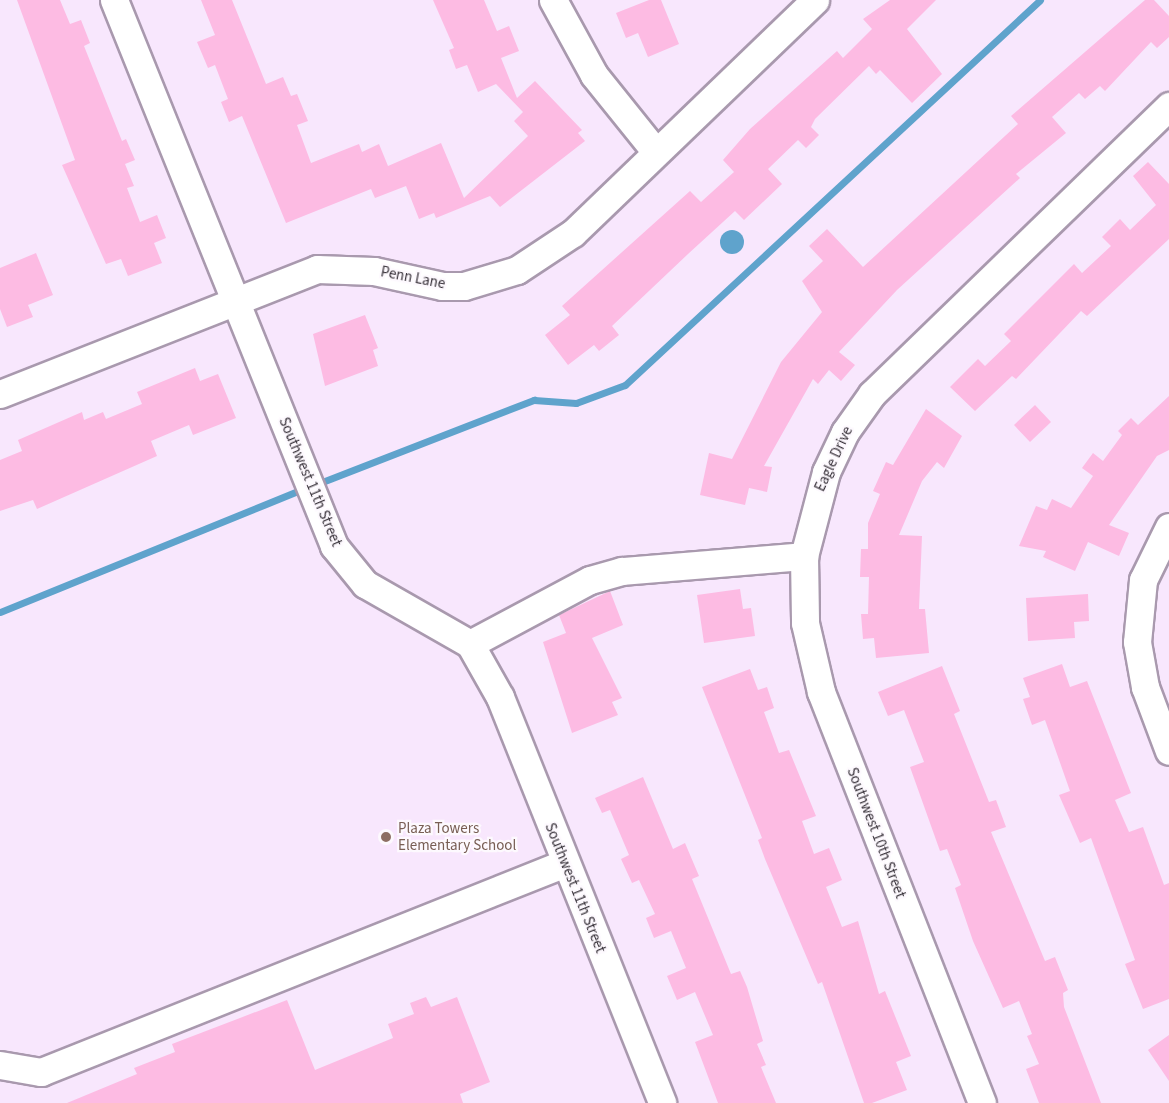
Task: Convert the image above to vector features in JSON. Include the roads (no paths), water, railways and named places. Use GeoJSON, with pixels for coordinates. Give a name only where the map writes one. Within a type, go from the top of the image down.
{"type":"FeatureCollection","features":[{"type":"Feature","properties":{"kind":"street","name":"Southwest 11th Street"},"geometry":{"type":"LineString","coordinates":[[114,0],[334,546],[365,584],[470,644],[500,697],[662,1103]]}},
{"type":"Feature","properties":{"kind":"street"},"geometry":{"type":"LineString","coordinates":[[553,0],[589,66],[655,151]]}},
{"type":"Feature","properties":{"kind":"street","name":"Penn Lane"},"geometry":{"type":"LineString","coordinates":[[0,394],[286,278],[338,267],[442,286],[488,281],[555,248],[815,0]]}},
{"type":"Feature","properties":{"kind":"street","name":"Eagle Drive"},"geometry":{"type":"LineString","coordinates":[[804,556],[826,472],[845,432],[872,394],[1169,106]]}},
{"type":"Feature","properties":{"kind":"street"},"geometry":{"type":"LineString","coordinates":[[1169,527],[1143,580],[1137,642],[1145,687],[1169,751]]}},
{"type":"Feature","properties":{"kind":"street"},"geometry":{"type":"LineString","coordinates":[[470,644],[590,580],[622,571],[804,556]]}},
{"type":"Feature","properties":{"kind":"street","name":"Southwest 10th Street"},"geometry":{"type":"LineString","coordinates":[[804,556],[805,623],[821,692],[977,1102]]}},
{"type":"Feature","properties":{"kind":"street"},"geometry":{"type":"LineString","coordinates":[[0,1065],[41,1072],[565,863]]}},
{"type":"Feature","properties":{"kind":"water"},"geometry":{"type":"Polygon","coordinates":[[[727,230],[737,230],[744,237],[744,247],[737,254],[727,254],[720,247],[720,237],[727,230]]]}},
{"type":"Feature","properties":{"kind":"waterway"},"geometry":{"type":"LineString","coordinates":[[317,484],[534,400],[576,403],[625,385],[1040,0]]}},
{"type":"Feature","properties":{"kind":"waterway"},"geometry":{"type":"LineString","coordinates":[[0,612],[306,488]]}},
{"type":"Feature","properties":{"kind":"place","name":"Plaza Towers Elementary School"},"geometry":{"type":"Point","coordinates":[386,837]}}]}
